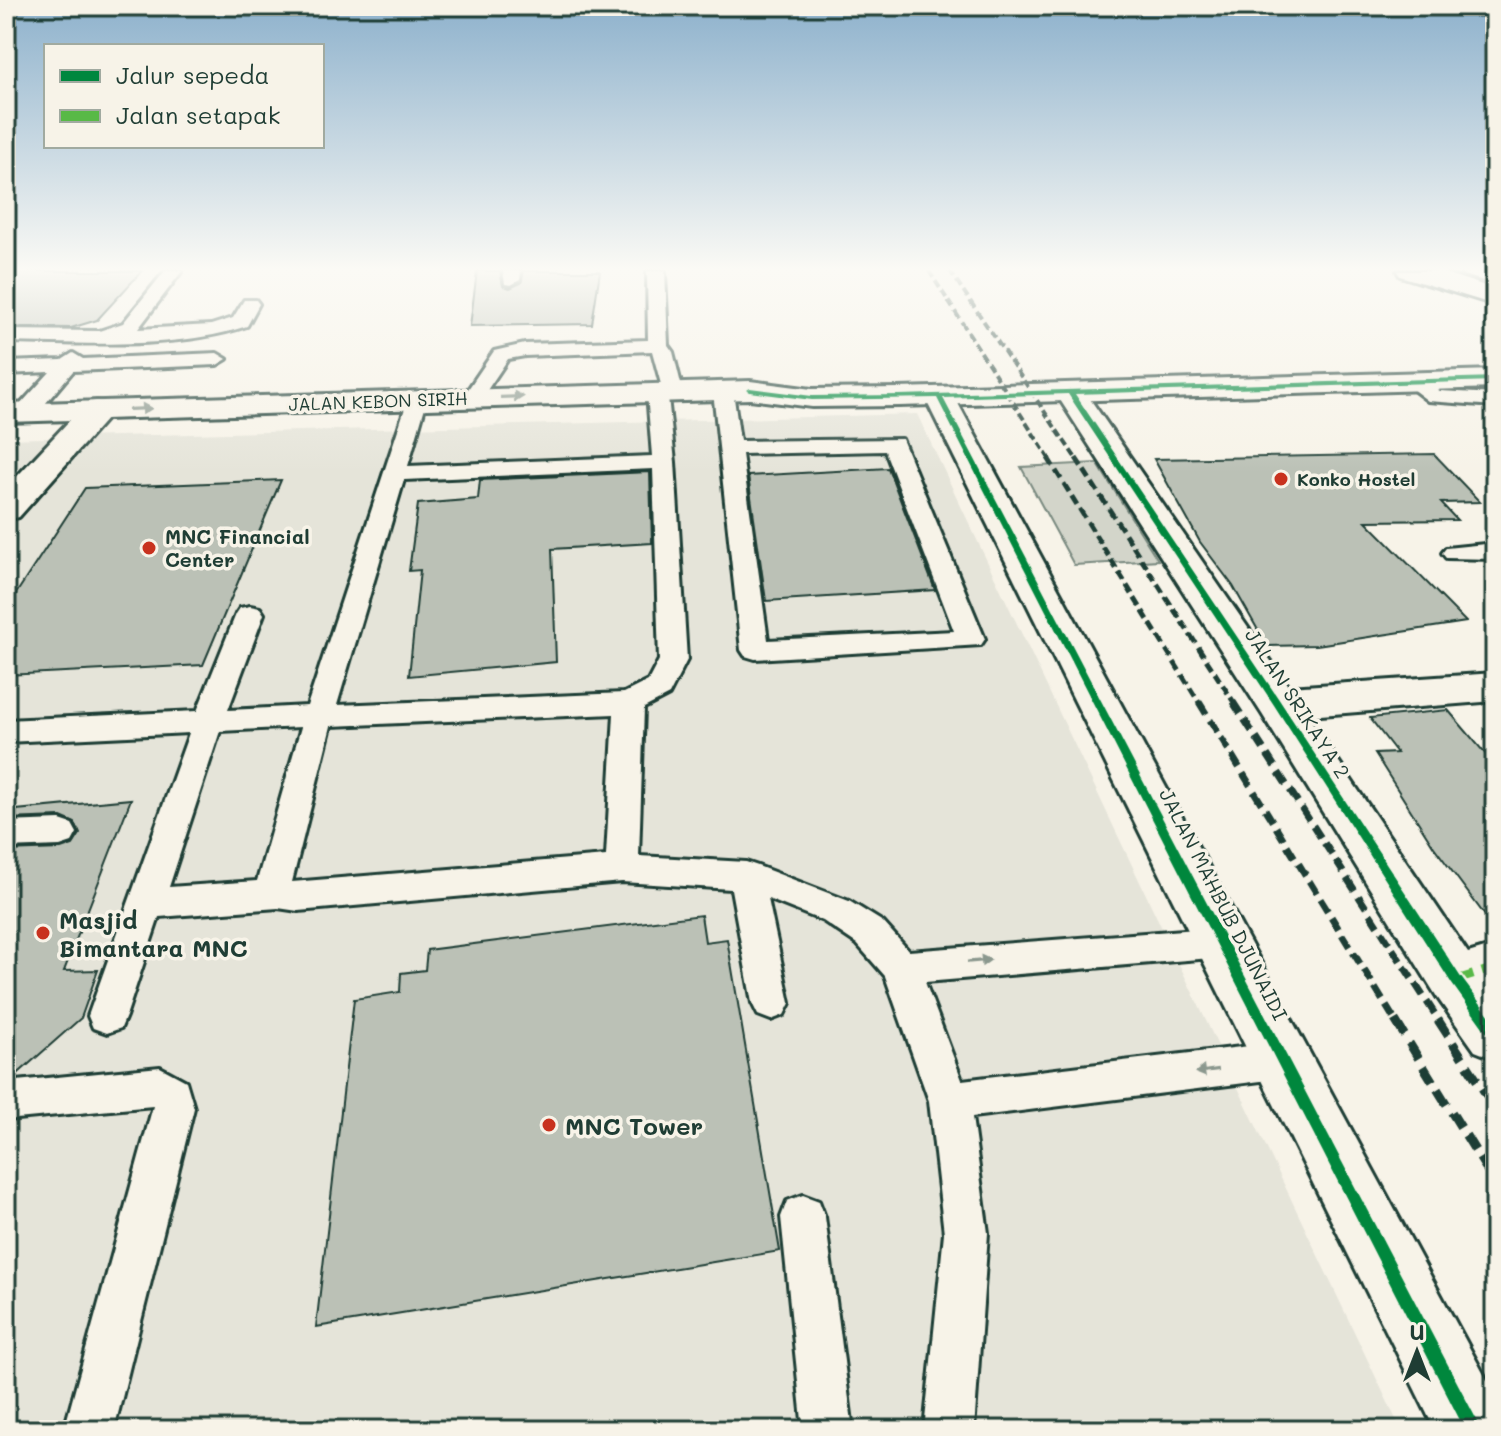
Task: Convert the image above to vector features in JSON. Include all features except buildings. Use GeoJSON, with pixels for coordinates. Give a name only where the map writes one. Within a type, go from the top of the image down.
{"type":"FeatureCollection","features":[{"type":"Feature","properties":{"kind":"main road","name":"JALAN KEBON SIRIH"},"geometry":{"type":"LineString","coordinates":[[736,390],[814,375],[1495,353]]}},
{"type":"Feature","properties":{"kind":"main road","name":"JALAN KEBON SIRIH"},"geometry":{"type":"LineString","coordinates":[[16,413],[736,390],[812,398],[1495,379]]}},
{"type":"Feature","properties":{"kind":"main road","name":"JALAN SRIKAYA 2"},"geometry":{"type":"LineString","coordinates":[[1070,392],[1277,703],[1475,974],[1495,1033]]}},
{"type":"Feature","properties":{"kind":"main road","name":"JALAN MAHBUB DJUNAIDI"},"geometry":{"type":"LineString","coordinates":[[939,396],[1474,1430]]}},
{"type":"Feature","properties":{"kind":"main road"},"geometry":{"type":"LineString","coordinates":[[6,509],[97,410]]}},
{"type":"Feature","properties":{"kind":"main road"},"geometry":{"type":"LineString","coordinates":[[1277,703],[1495,687]]}},
{"type":"Feature","properties":{"kind":"lane"},"geometry":{"type":"LineString","coordinates":[[16,413],[95,338]]}},
{"type":"Feature","properties":{"kind":"lane"},"geometry":{"type":"LineString","coordinates":[[6,731],[629,703],[659,688],[673,660],[664,462],[665,392],[663,352],[658,338]]}},
{"type":"Feature","properties":{"kind":"lane"},"geometry":{"type":"LineString","coordinates":[[472,398],[501,355],[525,350],[658,345]]}},
{"type":"Feature","properties":{"kind":"lane"},"geometry":{"type":"LineString","coordinates":[[6,368],[217,359]]}},
{"type":"Feature","properties":{"kind":"lane"},"geometry":{"type":"LineString","coordinates":[[1413,382],[1435,397],[1495,400]]}},
{"type":"Feature","properties":{"kind":"lane"},"geometry":{"type":"LineString","coordinates":[[729,448],[894,444],[971,639],[755,650],[729,448],[736,390]]}},
{"type":"Feature","properties":{"kind":"lane"},"geometry":{"type":"LineString","coordinates":[[278,894],[274,883],[319,716],[416,400]]}},
{"type":"Feature","properties":{"kind":"lane"},"geometry":{"type":"LineString","coordinates":[[394,473],[664,462]]}},
{"type":"Feature","properties":{"kind":"lane"},"geometry":{"type":"LineString","coordinates":[[1455,553],[1495,551]]}},
{"type":"Feature","properties":{"kind":"lane"},"geometry":{"type":"LineString","coordinates":[[107,1016],[208,722],[250,614]]}},
{"type":"Feature","properties":{"kind":"lane"},"geometry":{"type":"LineString","coordinates":[[622,868],[629,703]]}},
{"type":"Feature","properties":{"kind":"lane"},"geometry":{"type":"LineString","coordinates":[[6,835],[60,833]]}},
{"type":"Feature","properties":{"kind":"lane"},"geometry":{"type":"LineString","coordinates":[[148,903],[278,894],[298,897],[622,868],[746,876],[836,911],[870,933],[901,968],[949,1101],[966,1233],[949,1430]]}},
{"type":"Feature","properties":{"kind":"lane"},"geometry":{"type":"LineString","coordinates":[[746,876],[771,1003]]}},
{"type":"Feature","properties":{"kind":"lane"},"geometry":{"type":"LineString","coordinates":[[901,968],[1223,942]]}},
{"type":"Feature","properties":{"kind":"lane"},"geometry":{"type":"LineString","coordinates":[[949,1101],[1284,1060]]}},
{"type":"Feature","properties":{"kind":"lane"},"geometry":{"type":"LineString","coordinates":[[6,1101],[160,1086],[172,1095],[174,1108],[89,1430]]}},
{"type":"Feature","properties":{"kind":"lane"},"geometry":{"type":"LineString","coordinates":[[803,1217],[828,1430]]}},
{"type":"Feature","properties":{"kind":"shaded area"},"geometry":{"type":"Polygon","coordinates":[[[917,414],[1401,1430],[6,1430],[6,439],[917,414]]]}},
{"type":"Feature","properties":{"kind":"shaded area"},"geometry":{"type":"Polygon","coordinates":[[[1097,463],[1158,560],[1074,565],[1021,467],[1097,463]]]}},
{"type":"Feature","properties":{"kind":"railway"},"geometry":{"type":"LineString","coordinates":[[972,338],[1050,460]]}},
{"type":"Feature","properties":{"kind":"railway"},"geometry":{"type":"LineString","coordinates":[[995,338],[1077,460]]}},
{"type":"Feature","properties":{"kind":"railway"},"geometry":{"type":"LineString","coordinates":[[1048,458],[1200,704]]}},
{"type":"Feature","properties":{"kind":"railway"},"geometry":{"type":"LineString","coordinates":[[1076,458],[1235,704]]}},
{"type":"Feature","properties":{"kind":"railway"},"geometry":{"type":"LineString","coordinates":[[1199,702],[1396,1022]]}},
{"type":"Feature","properties":{"kind":"railway"},"geometry":{"type":"LineString","coordinates":[[1233,702],[1440,1022]]}},
{"type":"Feature","properties":{"kind":"railway"},"geometry":{"type":"LineString","coordinates":[[1395,1020],[1495,1183]]}},
{"type":"Feature","properties":{"kind":"railway"},"geometry":{"type":"LineString","coordinates":[[1438,1020],[1495,1108]]}},
{"type":"Feature","properties":{"kind":"marked path"},"geometry":{"type":"LineString","coordinates":[[1456,980],[1495,968]]}},
{"type":"Feature","properties":{"kind":"cycle path"},"geometry":{"type":"LineString","coordinates":[[750,390],[812,398],[899,397],[1495,379]]}},
{"type":"Feature","properties":{"kind":"cycle path"},"geometry":{"type":"LineString","coordinates":[[1070,392],[1456,980],[1495,1033]]}},
{"type":"Feature","properties":{"kind":"cycle path"},"geometry":{"type":"LineString","coordinates":[[939,396],[1474,1430]]}},
{"type":"Feature","properties":{"kind":"place","name":"Konko Hostel"},"geometry":{"type":"Point","coordinates":[1281,479]}},
{"type":"Feature","properties":{"kind":"place","name":"MNC Financial Center"},"geometry":{"type":"Point","coordinates":[149,548]}},
{"type":"Feature","properties":{"kind":"place","name":"Masjid Bimantara MNC"},"geometry":{"type":"Point","coordinates":[43,933]}},
{"type":"Feature","properties":{"kind":"place","name":"MNC Tower"},"geometry":{"type":"Point","coordinates":[549,1125]}}]}
